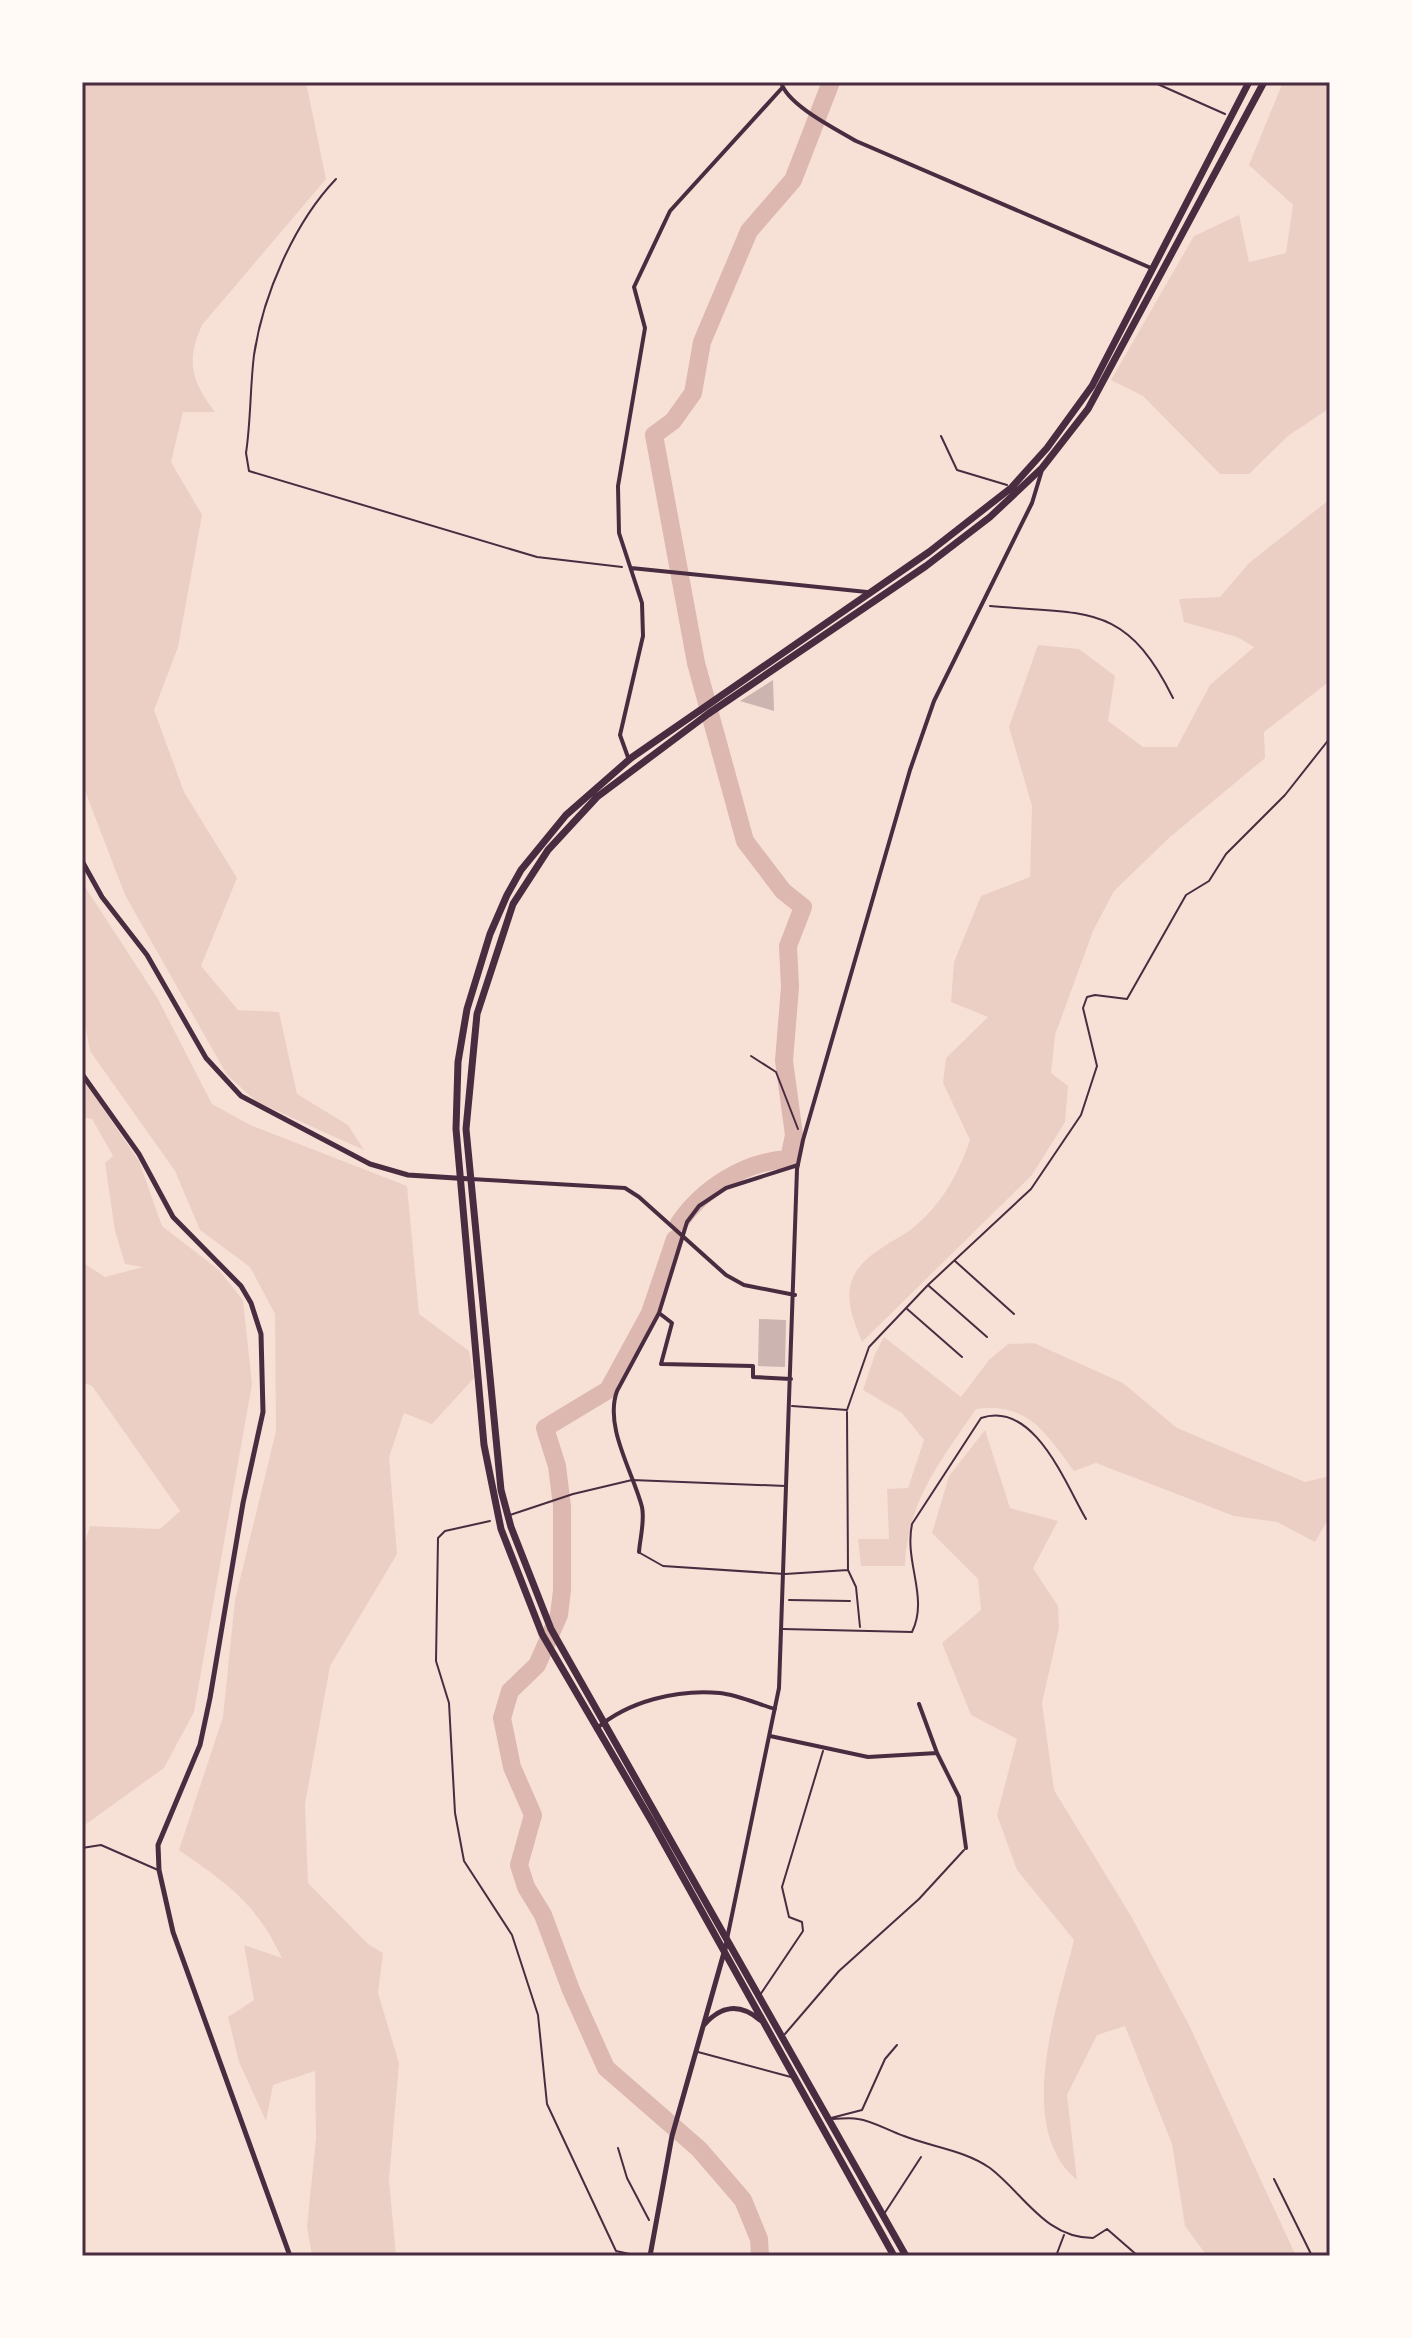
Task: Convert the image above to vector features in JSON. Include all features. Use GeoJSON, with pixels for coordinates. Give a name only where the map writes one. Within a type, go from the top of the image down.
{"type":"FeatureCollection","features":[{"type":"Feature","properties":{"kind":"main road"},"geometry":{"type":"LineString","coordinates":[[906,2256],[561,1649],[546,1618],[508,1516],[494,1447],[471,1179],[466,1096],[477,1014],[513,904],[548,850],[597,797],[633,768],[886,595],[990,517],[1014,490],[1074,415],[1154,269],[1249,82]]}},
{"type":"Feature","properties":{"kind":"main road"},"geometry":{"type":"LineString","coordinates":[[894,2256],[791,2077],[652,1822],[554,1657],[537,1624],[498,1519],[484,1445],[456,1129],[458,1062],[467,1009],[490,934],[521,870],[566,815],[629,760],[867,592],[929,552],[1042,468],[1088,409],[1264,82]]}},
{"type":"Feature","properties":{"kind":"street"},"geometry":{"type":"LineString","coordinates":[[781,82],[782,88],[813,115],[856,141],[901,157],[938,178],[1154,269]]}},
{"type":"Feature","properties":{"kind":"street"},"geometry":{"type":"LineString","coordinates":[[629,760],[620,735],[643,636],[642,603],[619,533],[618,486],[645,328],[634,287],[670,211],[782,88]]}},
{"type":"Feature","properties":{"kind":"street"},"geometry":{"type":"LineString","coordinates":[[650,2256],[672,2136],[722,1950],[727,1942],[775,1709],[785,1574],[798,1165],[910,770],[934,701],[1032,503],[1042,468]]}},
{"type":"Feature","properties":{"kind":"street"},"geometry":{"type":"LineString","coordinates":[[631,568],[867,592]]}},
{"type":"Feature","properties":{"kind":"street"},"geometry":{"type":"LineString","coordinates":[[82,861],[102,897],[147,955],[206,1058],[241,1096],[370,1164],[408,1175],[625,1188],[726,1275],[744,1285],[795,1295]]}},
{"type":"Feature","properties":{"kind":"street"},"geometry":{"type":"LineString","coordinates":[[82,1074],[139,1154],[173,1217],[241,1286],[251,1303],[261,1334],[263,1412],[243,1503],[210,1698],[200,1745],[158,1845],[159,1870],[173,1932],[290,2256]]}},
{"type":"Feature","properties":{"kind":"street"},"geometry":{"type":"LineString","coordinates":[[639,1552],[643,1511],[613,1402],[659,1313],[687,1222],[699,1206],[726,1188],[759,1174],[798,1165]]}},
{"type":"Feature","properties":{"kind":"street"},"geometry":{"type":"LineString","coordinates":[[659,1313],[672,1323],[661,1364],[753,1366],[753,1377],[791,1379]]}},
{"type":"Feature","properties":{"kind":"street"},"geometry":{"type":"LineString","coordinates":[[595,1730],[631,1707],[674,1694],[721,1693],[775,1709]]}},
{"type":"Feature","properties":{"kind":"street"},"geometry":{"type":"LineString","coordinates":[[919,1704],[937,1753],[959,1797],[966,1848]]}},
{"type":"Feature","properties":{"kind":"street"},"geometry":{"type":"LineString","coordinates":[[770,1736],[868,1757],[937,1753]]}},
{"type":"Feature","properties":{"kind":"street"},"geometry":{"type":"LineString","coordinates":[[703,2026],[722,2010],[736,2007],[749,2011],[760,2020]]}},
{"type":"Feature","properties":{"kind":"lane"},"geometry":{"type":"LineString","coordinates":[[941,436],[957,470],[969,476],[999,480],[1014,490]]}},
{"type":"Feature","properties":{"kind":"lane"},"geometry":{"type":"LineString","coordinates":[[860,1629],[857,1601],[848,1570],[847,1410],[869,1347],[928,1285],[1031,1189],[1081,1115],[1097,1066],[1083,1008],[1087,997],[1127,999],[1186,895],[1209,881],[1226,854],[1285,795],[1330,738]]}},
{"type":"Feature","properties":{"kind":"lane"},"geometry":{"type":"LineString","coordinates":[[954,1261],[1014,1314]]}},
{"type":"Feature","properties":{"kind":"lane"},"geometry":{"type":"LineString","coordinates":[[928,1285],[987,1337]]}},
{"type":"Feature","properties":{"kind":"lane"},"geometry":{"type":"LineString","coordinates":[[906,1308],[962,1357]]}},
{"type":"Feature","properties":{"kind":"lane"},"geometry":{"type":"LineString","coordinates":[[790,1406],[847,1410]]}},
{"type":"Feature","properties":{"kind":"lane"},"geometry":{"type":"LineString","coordinates":[[782,1629],[912,1632],[921,1615],[909,1541],[912,1524],[981,1418],[1002,1415],[1023,1425],[1039,1439],[1086,1519]]}},
{"type":"Feature","properties":{"kind":"lane"},"geometry":{"type":"LineString","coordinates":[[498,1519],[573,1494],[632,1480],[788,1486]]}},
{"type":"Feature","properties":{"kind":"lane"},"geometry":{"type":"LineString","coordinates":[[639,1552],[647,1560],[663,1566],[785,1574],[848,1570]]}},
{"type":"Feature","properties":{"kind":"lane"},"geometry":{"type":"LineString","coordinates":[[758,1997],[803,1931],[802,1922],[789,1917],[782,1887],[823,1749]]}},
{"type":"Feature","properties":{"kind":"lane"},"geometry":{"type":"LineString","coordinates":[[82,1848],[101,1845],[159,1870]]}},
{"type":"Feature","properties":{"kind":"lane"},"geometry":{"type":"LineString","coordinates":[[781,2038],[839,1971],[919,1899],[966,1848]]}},
{"type":"Feature","properties":{"kind":"lane"},"geometry":{"type":"LineString","coordinates":[[829,2119],[862,2110],[885,2059],[897,2045]]}},
{"type":"Feature","properties":{"kind":"lane"},"geometry":{"type":"LineString","coordinates":[[697,2051],[791,2077]]}},
{"type":"Feature","properties":{"kind":"lane"},"geometry":{"type":"LineString","coordinates":[[829,2119],[859,2119],[948,2148],[988,2167],[1022,2197],[1029,2209],[1064,2233],[1093,2238],[1107,2229],[1138,2256]]}},
{"type":"Feature","properties":{"kind":"lane"},"geometry":{"type":"LineString","coordinates":[[883,2215],[921,2157]]}},
{"type":"Feature","properties":{"kind":"lane"},"geometry":{"type":"LineString","coordinates":[[1274,2179],[1312,2256]]}},
{"type":"Feature","properties":{"kind":"lane"},"geometry":{"type":"LineString","coordinates":[[1056,2256],[1064,2233]]}},
{"type":"Feature","properties":{"kind":"path"},"geometry":{"type":"LineString","coordinates":[[1153,82],[1233,118]]}},
{"type":"Feature","properties":{"kind":"path"},"geometry":{"type":"LineString","coordinates":[[336,179],[314,201],[279,274],[259,326],[246,453],[249,471],[280,483],[537,557],[631,568]]}},
{"type":"Feature","properties":{"kind":"path"},"geometry":{"type":"LineString","coordinates":[[980,605],[1096,616],[1118,625],[1149,656],[1173,698]]}},
{"type":"Feature","properties":{"kind":"path"},"geometry":{"type":"LineString","coordinates":[[751,1056],[776,1072],[795,1120]]}},
{"type":"Feature","properties":{"kind":"path"},"geometry":{"type":"LineString","coordinates":[[498,1519],[445,1531],[438,1538],[435,1560],[436,1661],[449,1703],[455,1813],[464,1861],[512,1935],[538,2015],[547,2104],[616,2251],[639,2256]]}},
{"type":"Feature","properties":{"kind":"path"},"geometry":{"type":"LineString","coordinates":[[783,1600],[857,1601]]}},
{"type":"Feature","properties":{"kind":"path"},"geometry":{"type":"LineString","coordinates":[[618,2148],[627,2178],[653,2228]]}},
{"type":"Feature","properties":{"kind":"shaded area"},"geometry":{"type":"Polygon","coordinates":[[[82,82],[306,82],[326,179],[202,325],[194,349],[196,380],[215,412],[183,412],[171,462],[202,515],[178,647],[154,710],[184,792],[237,878],[201,966],[238,1010],[279,1012],[297,1094],[348,1125],[364,1150],[257,1102],[227,1075],[125,895],[82,783],[82,82]]]}},
{"type":"Feature","properties":{"kind":"shaded area"},"geometry":{"type":"Polygon","coordinates":[[[1283,82],[1330,82],[1330,408],[1288,436],[1249,474],[1220,474],[1143,396],[1111,380],[1194,236],[1239,215],[1249,262],[1286,253],[1293,205],[1249,165],[1283,82]]]}},
{"type":"Feature","properties":{"kind":"shaded area"},"geometry":{"type":"Polygon","coordinates":[[[1330,499],[1330,681],[1264,732],[1265,758],[1170,837],[1114,891],[1093,931],[1055,1035],[1051,1073],[1068,1086],[1065,1122],[1032,1175],[862,1342],[850,1301],[853,1279],[869,1257],[909,1231],[939,1201],[970,1140],[943,1083],[946,1058],[988,1017],[951,1002],[954,962],[981,896],[1030,877],[1032,806],[1009,727],[1038,645],[1079,649],[1115,676],[1108,721],[1143,747],[1177,747],[1210,685],[1254,647],[1237,637],[1184,622],[1179,599],[1220,597],[1249,563],[1330,499]]]}},
{"type":"Feature","properties":{"kind":"shaded area"},"geometry":{"type":"Polygon","coordinates":[[[82,882],[158,999],[212,1104],[250,1125],[407,1186],[419,1314],[469,1351],[474,1378],[432,1424],[404,1413],[389,1457],[397,1554],[330,1666],[305,1804],[308,1883],[368,1944],[383,1953],[378,1993],[399,2063],[389,2180],[396,2256],[312,2256],[307,2227],[316,2138],[315,2071],[273,2085],[266,2121],[239,2062],[228,2017],[254,2000],[244,1945],[282,1958],[251,1908],[179,1850],[223,1717],[235,1600],[276,1431],[275,1314],[250,1267],[200,1230],[175,1171],[90,1051],[82,1007],[82,882]]]}},
{"type":"Feature","properties":{"kind":"shaded area"},"geometry":{"type":"Polygon","coordinates":[[[82,1078],[139,1161],[162,1226],[219,1270],[243,1300],[252,1384],[194,1712],[164,1768],[82,1827],[82,1551],[90,1526],[160,1529],[180,1511],[92,1386],[82,1382],[82,1262],[105,1277],[143,1267],[125,1264],[115,1231],[105,1163],[113,1156],[92,1119],[82,1117],[82,1078]]]}},
{"type":"Feature","properties":{"kind":"shaded area"},"geometry":{"type":"Polygon","coordinates":[[[884,1337],[961,1397],[989,1360],[1008,1344],[1034,1343],[1123,1383],[1177,1428],[1305,1482],[1330,1476],[1330,1516],[1315,1542],[1277,1522],[1234,1516],[1096,1463],[1074,1471],[1045,1433],[1023,1416],[994,1408],[976,1409],[939,1464],[919,1501],[907,1543],[905,1566],[861,1566],[858,1539],[889,1539],[887,1489],[908,1488],[924,1440],[902,1413],[863,1390],[884,1337]]]}},
{"type":"Feature","properties":{"kind":"shaded area"},"geometry":{"type":"Polygon","coordinates":[[[985,1430],[1010,1508],[1058,1521],[1033,1568],[1058,1606],[1059,1628],[1042,1703],[1054,1790],[1131,1916],[1190,2027],[1296,2256],[1207,2256],[1185,2226],[1172,2144],[1125,2026],[1097,2035],[1067,2095],[1077,2180],[1058,2158],[1048,2130],[1044,2099],[1046,2066],[1058,1998],[1074,1940],[1017,1870],[997,1815],[1017,1739],[971,1715],[942,1643],[981,1610],[978,1579],[932,1533],[949,1476],[985,1430]]]}},
{"type":"Feature","properties":{"kind":"building"},"geometry":{"type":"Polygon","coordinates":[[[773,680],[774,711],[740,701],[773,680]]]}},
{"type":"Feature","properties":{"kind":"building"},"geometry":{"type":"Polygon","coordinates":[[[759,1319],[786,1320],[785,1367],[758,1366],[759,1319]]]}},
{"type":"Feature","properties":{"kind":"waterway"},"geometry":{"type":"LineString","coordinates":[[679,1223],[700,1199],[726,1179],[757,1165],[789,1159],[794,1135],[784,1061],[790,987],[788,946],[803,907],[783,891],[745,841],[696,663],[654,435],[673,421],[693,393],[702,342],[749,231],[793,180],[831,82]]}},
{"type":"Feature","properties":{"kind":"waterway"},"geometry":{"type":"LineString","coordinates":[[675,1239],[650,1313],[608,1390],[545,1428],[557,1466],[562,1506],[559,1615],[537,1665],[510,1691],[502,1718],[512,1767],[533,1815],[519,1865],[606,2068],[699,2149],[743,2200],[759,2239],[760,2256]]}}]}
